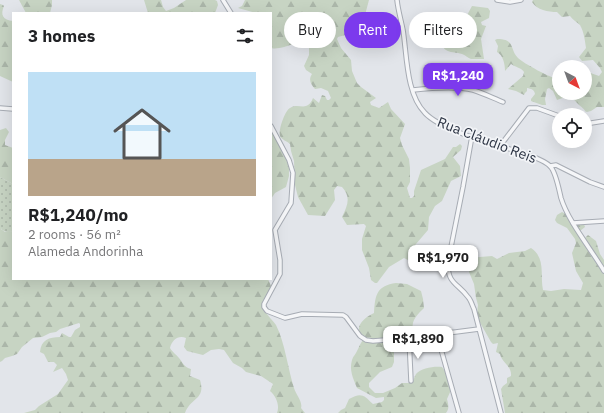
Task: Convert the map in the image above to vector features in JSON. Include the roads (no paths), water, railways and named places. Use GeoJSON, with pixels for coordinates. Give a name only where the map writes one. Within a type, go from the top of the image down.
{"type":"FeatureCollection","features":[{"type":"Feature","properties":{"kind":"street"},"geometry":{"type":"LineString","coordinates":[[223,0],[230,12]]}},
{"type":"Feature","properties":{"kind":"street","name":"Rua Cláudio Reis"},"geometry":{"type":"LineString","coordinates":[[397,0],[403,29],[407,69],[420,108],[442,125],[536,158],[550,166],[555,176],[564,206],[573,223],[604,271]]}},
{"type":"Feature","properties":{"kind":"street"},"geometry":{"type":"LineString","coordinates":[[497,0],[510,2],[521,0]]}},
{"type":"Feature","properties":{"kind":"street"},"geometry":{"type":"LineString","coordinates":[[413,90],[439,88],[467,89],[503,102]]}},
{"type":"Feature","properties":{"kind":"street"},"geometry":{"type":"LineString","coordinates":[[0,108],[12,109]]}},
{"type":"Feature","properties":{"kind":"street"},"geometry":{"type":"LineString","coordinates":[[500,146],[529,108],[538,108],[552,113]]}},
{"type":"Feature","properties":{"kind":"street"},"geometry":{"type":"LineString","coordinates":[[592,123],[604,121]]}},
{"type":"Feature","properties":{"kind":"street"},"geometry":{"type":"LineString","coordinates":[[272,128],[292,165],[293,178],[291,203],[275,230],[280,260],[280,274],[264,307],[269,312],[284,318],[302,314],[345,316],[357,333],[366,340],[373,341],[479,330]]}},
{"type":"Feature","properties":{"kind":"street"},"geometry":{"type":"LineString","coordinates":[[472,136],[464,187],[448,262],[448,270],[452,281],[471,301],[501,413]]}},
{"type":"Feature","properties":{"kind":"street"},"geometry":{"type":"LineString","coordinates":[[550,166],[556,165],[590,182],[604,187]]}},
{"type":"Feature","properties":{"kind":"street"},"geometry":{"type":"LineString","coordinates":[[573,223],[604,221]]}},
{"type":"Feature","properties":{"kind":"street"},"geometry":{"type":"LineString","coordinates":[[437,335],[459,413]]}},
{"type":"Feature","properties":{"kind":"street"},"geometry":{"type":"LineString","coordinates":[[409,338],[411,381]]}}]}
